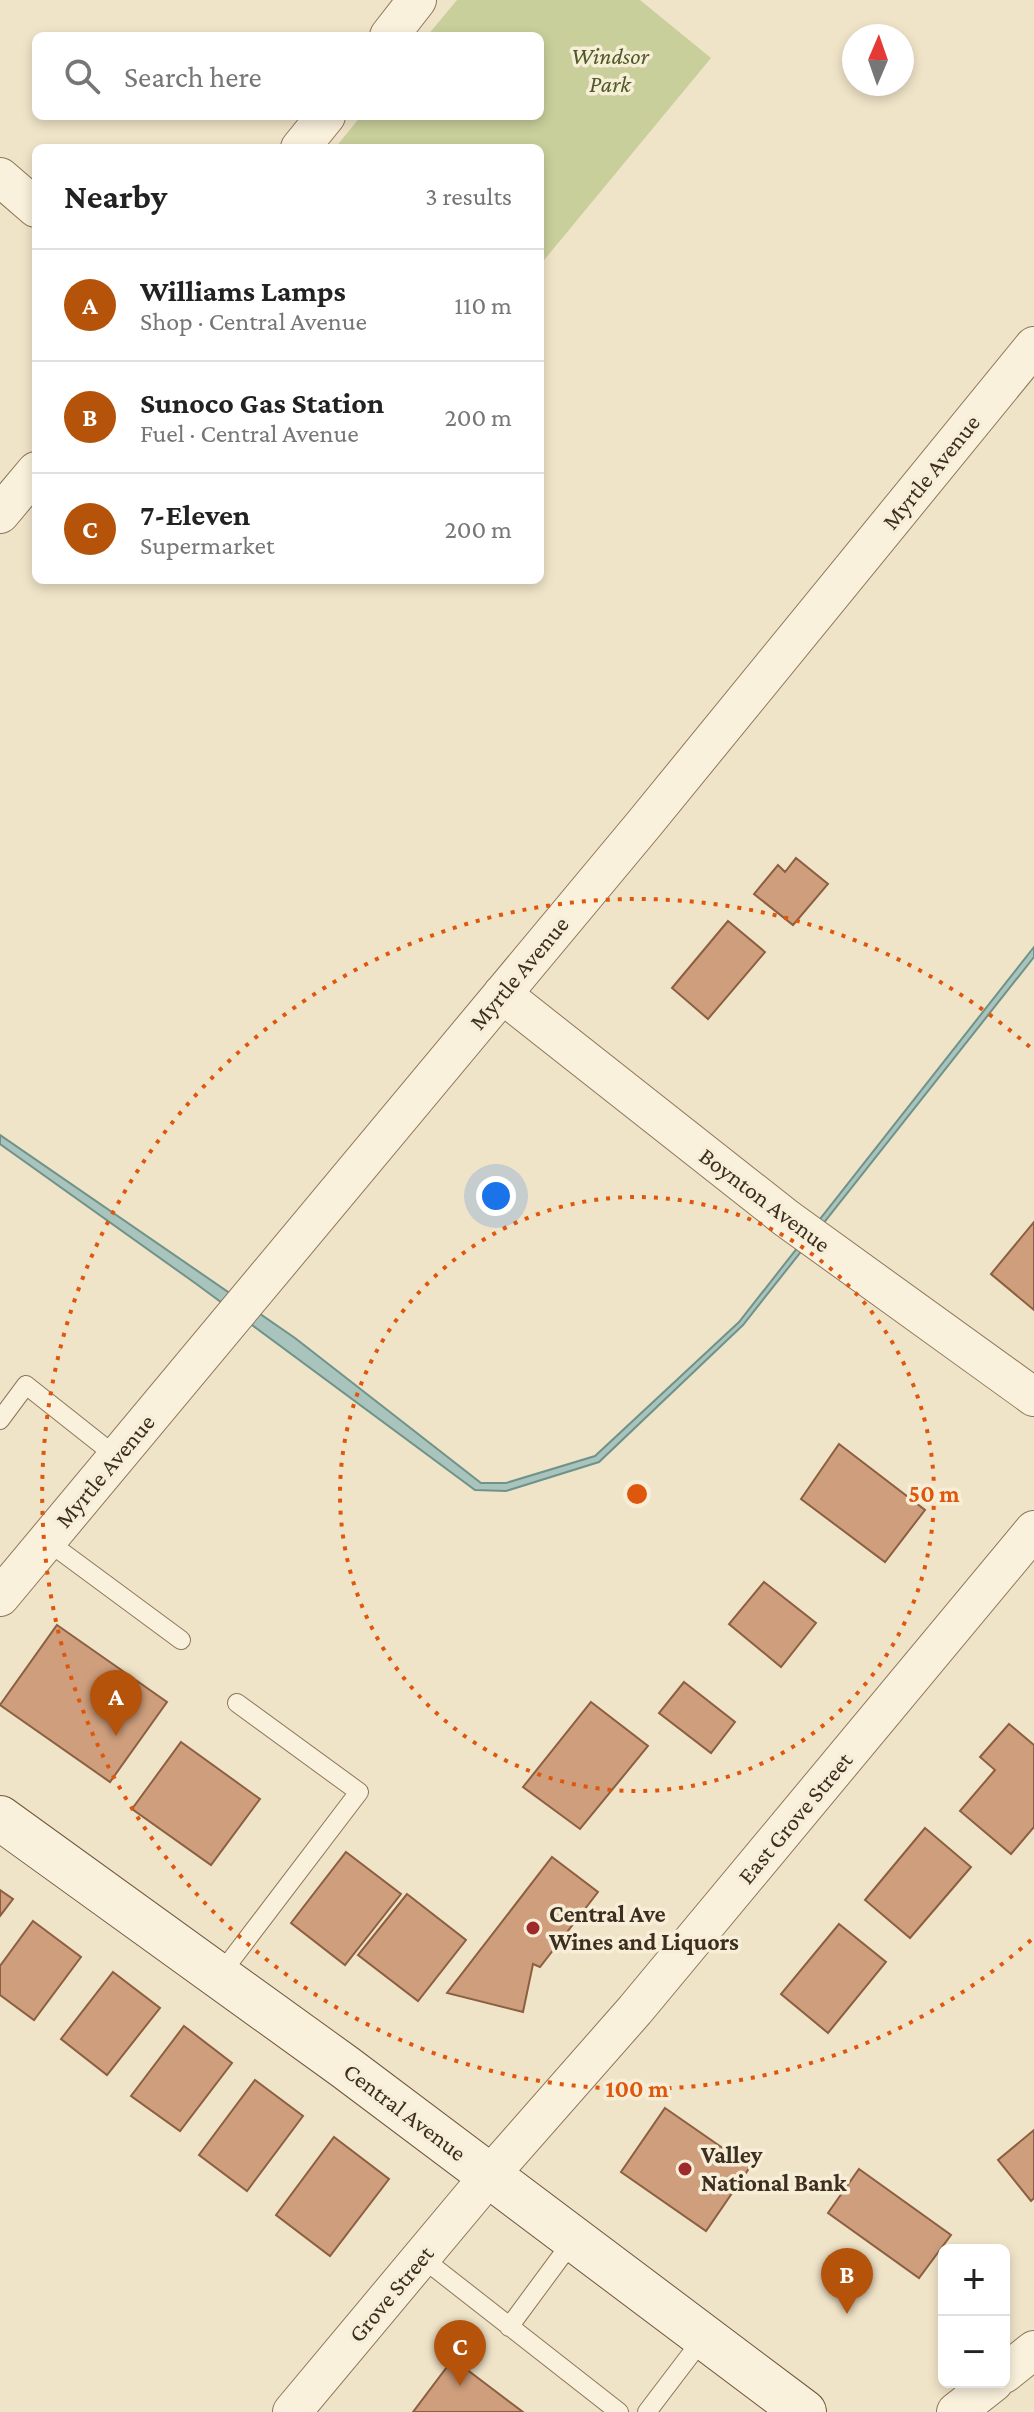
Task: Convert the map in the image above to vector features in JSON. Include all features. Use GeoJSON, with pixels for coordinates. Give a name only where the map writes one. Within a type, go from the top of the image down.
{"type":"FeatureCollection","features":[{"type":"Feature","properties":{"kind":"main road","name":"Central Avenue"},"geometry":{"type":"LineString","coordinates":[[0,1818],[490,2175],[804,2412]]}},
{"type":"Feature","properties":{"kind":"street"},"geometry":{"type":"LineString","coordinates":[[392,32],[417,0]]}},
{"type":"Feature","properties":{"kind":"street"},"geometry":{"type":"LineString","coordinates":[[303,144],[323,120]]}},
{"type":"Feature","properties":{"kind":"street"},"geometry":{"type":"LineString","coordinates":[[0,177],[32,205]]}},
{"type":"Feature","properties":{"kind":"street","name":"Myrtle Avenue"},"geometry":{"type":"LineString","coordinates":[[0,1597],[502,994],[1034,346]]}},
{"type":"Feature","properties":{"kind":"street"},"geometry":{"type":"LineString","coordinates":[[0,514],[32,476]]}},
{"type":"Feature","properties":{"kind":"street","name":"Boynton Avenue"},"geometry":{"type":"LineString","coordinates":[[502,994],[786,1218],[1034,1397]]}},
{"type":"Feature","properties":{"kind":"street","name":"East Grove Street"},"geometry":{"type":"LineString","coordinates":[[490,2175],[645,1997],[1034,1530]]}},
{"type":"Feature","properties":{"kind":"street","name":"Grove Street"},"geometry":{"type":"LineString","coordinates":[[292,2412],[490,2175]]}},
{"type":"Feature","properties":{"kind":"street"},"geometry":{"type":"LineString","coordinates":[[1010,2369],[1034,2350]]}},
{"type":"Feature","properties":{"kind":"street"},"geometry":{"type":"LineString","coordinates":[[956,2412],[986,2388]]}},
{"type":"Feature","properties":{"kind":"lane"},"geometry":{"type":"LineString","coordinates":[[0,1420],[26,1385],[117,1457]]}},
{"type":"Feature","properties":{"kind":"lane"},"geometry":{"type":"LineString","coordinates":[[47,1541],[181,1640]]}},
{"type":"Feature","properties":{"kind":"lane"},"geometry":{"type":"LineString","coordinates":[[219,1976],[359,1792],[237,1703]]}},
{"type":"Feature","properties":{"kind":"lane"},"geometry":{"type":"LineString","coordinates":[[509,2327],[575,2239]]}},
{"type":"Feature","properties":{"kind":"lane"},"geometry":{"type":"LineString","coordinates":[[421,2257],[619,2412]]}},
{"type":"Feature","properties":{"kind":"lane"},"geometry":{"type":"LineString","coordinates":[[647,2412],[704,2337]]}},
{"type":"Feature","properties":{"kind":"green space","name":"Windsor Park"},"geometry":{"type":"Polygon","coordinates":[[[457,0],[640,0],[711,58],[544,260],[544,144],[338,144],[358,120],[544,120],[544,32],[430,32],[457,0]]]}},
{"type":"Feature","properties":{"kind":"water"},"geometry":{"type":"Polygon","coordinates":[[[1034,947],[1034,957],[743,1325],[599,1462],[506,1491],[475,1490],[195,1283],[0,1144],[0,1135],[295,1338],[481,1483],[506,1483],[595,1456],[739,1322],[1034,947]]]}},
{"type":"Feature","properties":{"kind":"building"},"geometry":{"type":"Polygon","coordinates":[[[796,858],[828,884],[793,925],[754,894],[778,865],[785,872],[796,858]]]}},
{"type":"Feature","properties":{"kind":"building"},"geometry":{"type":"Polygon","coordinates":[[[728,921],[765,952],[708,1019],[672,988],[728,921]]]}},
{"type":"Feature","properties":{"kind":"building"},"geometry":{"type":"Polygon","coordinates":[[[1034,1222],[1034,1310],[991,1274],[1034,1222]]]}},
{"type":"Feature","properties":{"kind":"building"},"geometry":{"type":"Polygon","coordinates":[[[839,1444],[925,1510],[885,1562],[801,1499],[839,1444]]]}},
{"type":"Feature","properties":{"kind":"building"},"geometry":{"type":"Polygon","coordinates":[[[764,1582],[816,1623],[781,1667],[729,1624],[764,1582]]]}},
{"type":"Feature","properties":{"kind":"building"},"geometry":{"type":"Polygon","coordinates":[[[57,1625],[167,1702],[110,1782],[0,1705],[57,1625]]]}},
{"type":"Feature","properties":{"kind":"building"},"geometry":{"type":"Polygon","coordinates":[[[684,1682],[735,1722],[711,1753],[659,1713],[684,1682]]]}},
{"type":"Feature","properties":{"kind":"building"},"geometry":{"type":"Polygon","coordinates":[[[591,1702],[648,1746],[580,1829],[523,1787],[591,1702]]]}},
{"type":"Feature","properties":{"kind":"building"},"geometry":{"type":"Polygon","coordinates":[[[1009,1724],[1034,1745],[1034,1827],[1011,1854],[960,1811],[995,1770],[980,1757],[1009,1724]]]}},
{"type":"Feature","properties":{"kind":"building"},"geometry":{"type":"Polygon","coordinates":[[[181,1742],[260,1799],[211,1865],[132,1809],[181,1742]]]}},
{"type":"Feature","properties":{"kind":"building"},"geometry":{"type":"Polygon","coordinates":[[[925,1828],[971,1867],[910,1938],[865,1900],[925,1828]]]}},
{"type":"Feature","properties":{"kind":"building"},"geometry":{"type":"Polygon","coordinates":[[[346,1852],[401,1894],[345,1965],[291,1923],[346,1852]]]}},
{"type":"Feature","properties":{"kind":"building","name":"Central Ave Wines and Liquors"},"geometry":{"type":"Polygon","coordinates":[[[552,1857],[598,1892],[540,1967],[533,1964],[523,2012],[447,1993],[552,1857]]]}},
{"type":"Feature","properties":{"kind":"building"},"geometry":{"type":"Polygon","coordinates":[[[0,1890],[13,1899],[0,1916],[0,1890]]]}},
{"type":"Feature","properties":{"kind":"building"},"geometry":{"type":"Polygon","coordinates":[[[407,1894],[466,1940],[418,2001],[358,1955],[407,1894]]]}},
{"type":"Feature","properties":{"kind":"building"},"geometry":{"type":"Polygon","coordinates":[[[33,1921],[81,1957],[34,2020],[0,1995],[0,1966],[33,1921]]]}},
{"type":"Feature","properties":{"kind":"building"},"geometry":{"type":"Polygon","coordinates":[[[839,1924],[886,1962],[828,2033],[781,1994],[839,1924]]]}},
{"type":"Feature","properties":{"kind":"building"},"geometry":{"type":"Polygon","coordinates":[[[113,1972],[160,2008],[107,2075],[61,2039],[113,1972]]]}},
{"type":"Feature","properties":{"kind":"building"},"geometry":{"type":"Polygon","coordinates":[[[184,2026],[232,2063],[180,2131],[131,2096],[184,2026]]]}},
{"type":"Feature","properties":{"kind":"building"},"geometry":{"type":"Polygon","coordinates":[[[255,2080],[303,2116],[247,2191],[199,2155],[255,2080]]]}},
{"type":"Feature","properties":{"kind":"building","name":"Valley National Bank"},"geometry":{"type":"Polygon","coordinates":[[[665,2108],[750,2167],[706,2231],[621,2172],[665,2108]]]}},
{"type":"Feature","properties":{"kind":"building"},"geometry":{"type":"Polygon","coordinates":[[[1034,2130],[1034,2198],[1031,2201],[998,2160],[1034,2130]]]}},
{"type":"Feature","properties":{"kind":"building"},"geometry":{"type":"Polygon","coordinates":[[[334,2137],[389,2179],[330,2256],[276,2215],[334,2137]]]}},
{"type":"Feature","properties":{"kind":"building"},"geometry":{"type":"Polygon","coordinates":[[[859,2169],[951,2235],[944,2244],[938,2244],[938,2252],[919,2278],[828,2213],[859,2169]]]}},
{"type":"Feature","properties":{"kind":"building"},"geometry":{"type":"Polygon","coordinates":[[[453,2359],[523,2412],[413,2412],[453,2359]]]}},
{"type":"Feature","properties":{"kind":"place","name":"Williams Lamps"},"geometry":{"type":"Point","coordinates":[116,1736]}},
{"type":"Feature","properties":{"kind":"place","name":"Central Ave Wines and Liquors"},"geometry":{"type":"Point","coordinates":[533,1928]}},
{"type":"Feature","properties":{"kind":"place","name":"Valley National Bank"},"geometry":{"type":"Point","coordinates":[685,2169]}},
{"type":"Feature","properties":{"kind":"place","name":"Sunoco Gas Station"},"geometry":{"type":"Point","coordinates":[847,2314]}},
{"type":"Feature","properties":{"kind":"place","name":"7-Eleven"},"geometry":{"type":"Point","coordinates":[460,2386]}}]}
